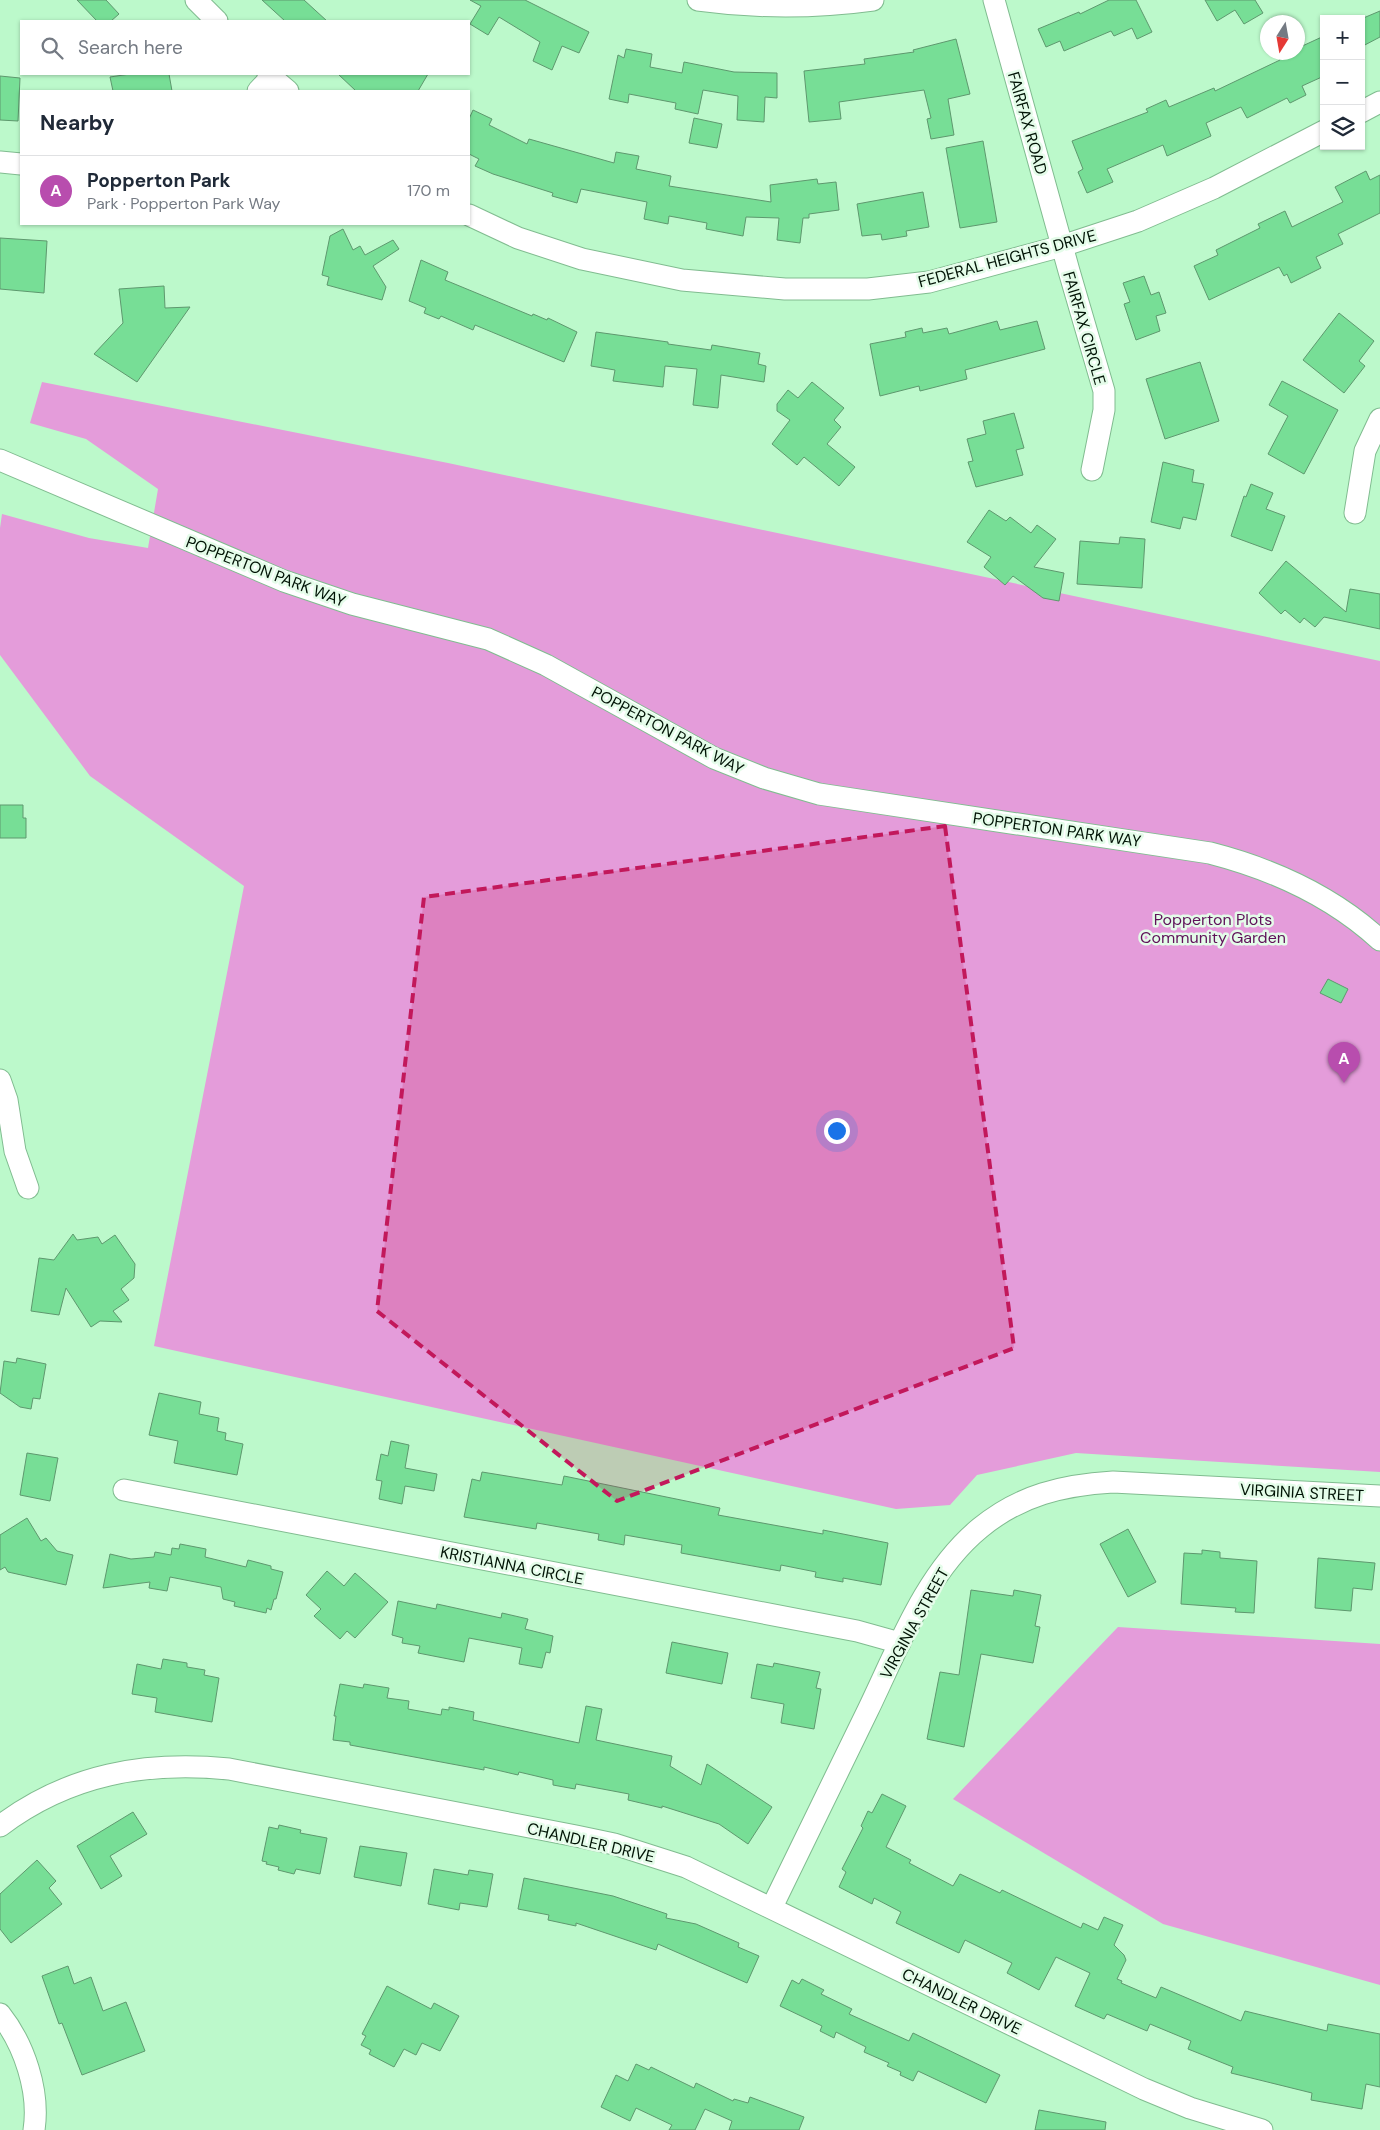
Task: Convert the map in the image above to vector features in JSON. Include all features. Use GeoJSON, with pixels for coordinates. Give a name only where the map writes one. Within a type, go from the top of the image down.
{"type":"FeatureCollection","features":[{"type":"Feature","properties":{"kind":"street"},"geometry":{"type":"LineString","coordinates":[[196,0],[216,20]]}},
{"type":"Feature","properties":{"kind":"street"},"geometry":{"type":"LineString","coordinates":[[698,0],[773,6],[873,0]]}},
{"type":"Feature","properties":{"kind":"street","name":"FAIRFAX ROAD"},"geometry":{"type":"LineString","coordinates":[[994,0],[1062,246]]}},
{"type":"Feature","properties":{"kind":"street"},"geometry":{"type":"LineString","coordinates":[[266,81],[286,90]]}},
{"type":"Feature","properties":{"kind":"street"},"geometry":{"type":"LineString","coordinates":[[1365,110],[1380,102]]}},
{"type":"Feature","properties":{"kind":"street","name":"FEDERAL HEIGHTS DRIVE"},"geometry":{"type":"LineString","coordinates":[[470,215],[518,238],[582,260],[682,280],[785,289],[868,289],[929,282],[1062,246],[1138,221],[1214,188],[1320,133]]}},
{"type":"Feature","properties":{"kind":"street"},"geometry":{"type":"LineString","coordinates":[[0,162],[20,164]]}},
{"type":"Feature","properties":{"kind":"street","name":"FAIRFAX CIRCLE"},"geometry":{"type":"LineString","coordinates":[[1062,246],[1104,391],[1104,410],[1092,470]]}},
{"type":"Feature","properties":{"kind":"street"},"geometry":{"type":"LineString","coordinates":[[1355,513],[1365,451],[1380,419]]}},
{"type":"Feature","properties":{"kind":"street","name":"POPPERTON PARK WAY"},"geometry":{"type":"LineString","coordinates":[[0,460],[294,584],[359,607],[456,629],[495,642],[546,665],[714,758],[764,778],[819,794],[1210,853],[1241,861],[1297,884],[1348,914],[1380,940]]}},
{"type":"Feature","properties":{"kind":"street"},"geometry":{"type":"LineString","coordinates":[[0,1080],[7,1100],[15,1151],[28,1188]]}},
{"type":"Feature","properties":{"kind":"street","name":"VIRGINIA STREET"},"geometry":{"type":"LineString","coordinates":[[772,1907],[929,1588],[961,1545],[1002,1512],[1027,1499],[1056,1489],[1081,1484],[1113,1482],[1380,1496]]}},
{"type":"Feature","properties":{"kind":"street","name":"KRISTIANNA CIRCLE"},"geometry":{"type":"LineString","coordinates":[[124,1490],[857,1631],[900,1644]]}},
{"type":"Feature","properties":{"kind":"street","name":"CHANDLER DRIVE"},"geometry":{"type":"LineString","coordinates":[[0,1826],[21,1810],[49,1795],[82,1782],[118,1772],[153,1767],[192,1766],[249,1773],[614,1844],[686,1867],[772,1907],[1127,2081],[1190,2108],[1262,2130]]}},
{"type":"Feature","properties":{"kind":"street"},"geometry":{"type":"LineString","coordinates":[[0,2014],[17,2040],[31,2081],[34,2102],[34,2130]]}},
{"type":"Feature","properties":{"kind":"highlighted area"},"geometry":{"type":"Polygon","coordinates":[[[945,826],[1014,1348],[617,1501],[377,1311],[424,897],[945,826]]]}},
{"type":"Feature","properties":{"kind":"green space","name":"Popperton Plots Community Garden"},"geometry":{"type":"Polygon","coordinates":[[[42,382],[448,463],[1380,661],[1380,1472],[1076,1453],[977,1475],[950,1505],[896,1509],[154,1346],[244,886],[90,776],[0,655],[0,528],[2,514],[89,538],[148,548],[158,489],[86,439],[30,423],[42,382]]]}},
{"type":"Feature","properties":{"kind":"green space"},"geometry":{"type":"Polygon","coordinates":[[[1118,1627],[1380,1644],[1380,1985],[1163,1924],[953,1799],[1118,1627]]]}},
{"type":"Feature","properties":{"kind":"building"},"geometry":{"type":"Polygon","coordinates":[[[77,0],[106,0],[119,14],[112,20],[96,20],[77,0]]]}},
{"type":"Feature","properties":{"kind":"building"},"geometry":{"type":"Polygon","coordinates":[[[262,0],[304,0],[326,20],[284,20],[262,0]]]}},
{"type":"Feature","properties":{"kind":"building"},"geometry":{"type":"Polygon","coordinates":[[[470,0],[525,0],[589,32],[579,53],[562,46],[552,70],[533,61],[540,42],[499,17],[488,35],[470,24],[481,6],[470,0]]]}},
{"type":"Feature","properties":{"kind":"building"},"geometry":{"type":"Polygon","coordinates":[[[1109,0],[1136,0],[1152,32],[1137,39],[1132,28],[1114,36],[1111,31],[1064,51],[1060,41],[1046,47],[1038,29],[1079,12],[1080,14],[1109,0]]]}},
{"type":"Feature","properties":{"kind":"building"},"geometry":{"type":"Polygon","coordinates":[[[1205,0],[1255,0],[1263,13],[1244,24],[1235,10],[1217,21],[1205,0]]]}},
{"type":"Feature","properties":{"kind":"building"},"geometry":{"type":"Polygon","coordinates":[[[1380,11],[1380,37],[1365,45],[1365,17],[1380,11]]]}},
{"type":"Feature","properties":{"kind":"building"},"geometry":{"type":"Polygon","coordinates":[[[1320,38],[1320,78],[1302,86],[1306,95],[1290,103],[1287,98],[1247,118],[1241,107],[1206,123],[1211,136],[1167,156],[1163,145],[1107,169],[1113,182],[1087,193],[1078,172],[1083,169],[1072,141],[1148,112],[1146,109],[1166,100],[1169,107],[1214,88],[1215,91],[1280,60],[1305,60],[1305,45],[1320,38]]]}},
{"type":"Feature","properties":{"kind":"building"},"geometry":{"type":"Polygon","coordinates":[[[956,39],[970,94],[948,99],[954,135],[931,139],[927,119],[931,118],[924,90],[839,102],[841,119],[809,122],[804,71],[865,64],[864,59],[914,52],[913,50],[956,39]]]}},
{"type":"Feature","properties":{"kind":"building"},"geometry":{"type":"Polygon","coordinates":[[[626,49],[652,54],[650,67],[682,73],[684,62],[734,72],[777,73],[777,98],[765,97],[764,122],[737,120],[738,96],[703,90],[698,114],[675,109],[676,103],[629,94],[628,103],[609,99],[618,55],[624,58],[626,49]]]}},
{"type":"Feature","properties":{"kind":"building"},"geometry":{"type":"Polygon","coordinates":[[[123,75],[169,75],[172,90],[113,90],[110,77],[123,75]]]}},
{"type":"Feature","properties":{"kind":"building"},"geometry":{"type":"Polygon","coordinates":[[[339,75],[427,75],[419,90],[355,90],[339,75]]]}},
{"type":"Feature","properties":{"kind":"building"},"geometry":{"type":"Polygon","coordinates":[[[0,76],[20,78],[18,121],[0,120],[0,76]]]}},
{"type":"Feature","properties":{"kind":"building"},"geometry":{"type":"Polygon","coordinates":[[[473,110],[492,119],[489,125],[527,144],[529,139],[614,163],[616,152],[639,156],[636,169],[671,176],[669,186],[771,202],[770,185],[817,179],[818,184],[836,182],[839,210],[809,214],[809,218],[803,218],[800,243],[777,240],[779,218],[746,217],[743,236],[706,229],[707,223],[669,216],[668,224],[644,219],[647,202],[581,189],[577,203],[552,196],[553,193],[493,174],[475,166],[479,159],[470,154],[470,117],[473,110]]]}},
{"type":"Feature","properties":{"kind":"building"},"geometry":{"type":"Polygon","coordinates":[[[694,118],[722,124],[717,148],[689,143],[694,118]]]}},
{"type":"Feature","properties":{"kind":"building"},"geometry":{"type":"Polygon","coordinates":[[[983,141],[997,222],[960,228],[946,148],[983,141]]]}},
{"type":"Feature","properties":{"kind":"building"},"geometry":{"type":"Polygon","coordinates":[[[1366,171],[1370,180],[1380,175],[1380,213],[1338,234],[1343,244],[1316,257],[1321,268],[1291,283],[1287,274],[1284,276],[1279,267],[1209,300],[1194,266],[1218,255],[1216,250],[1260,228],[1258,224],[1285,211],[1292,227],[1343,202],[1335,187],[1366,171]]]}},
{"type":"Feature","properties":{"kind":"building"},"geometry":{"type":"Polygon","coordinates":[[[923,192],[929,227],[906,231],[907,236],[882,240],[881,234],[862,236],[857,204],[923,192]]]}},
{"type":"Feature","properties":{"kind":"building"},"geometry":{"type":"Polygon","coordinates":[[[343,229],[353,250],[360,246],[365,255],[393,240],[399,249],[373,266],[386,287],[382,300],[327,285],[329,277],[322,275],[330,236],[343,229]]]}},
{"type":"Feature","properties":{"kind":"building"},"geometry":{"type":"Polygon","coordinates":[[[0,238],[47,241],[44,293],[0,289],[0,238]]]}},
{"type":"Feature","properties":{"kind":"building"},"geometry":{"type":"Polygon","coordinates":[[[421,260],[448,272],[445,280],[532,316],[533,314],[547,320],[548,318],[577,332],[564,362],[475,325],[473,330],[441,316],[439,319],[424,313],[426,308],[409,301],[421,260]]]}},
{"type":"Feature","properties":{"kind":"building"},"geometry":{"type":"Polygon","coordinates":[[[1144,276],[1151,295],[1159,292],[1166,313],[1156,316],[1160,331],[1136,340],[1124,304],[1130,302],[1123,283],[1144,276]]]}},
{"type":"Feature","properties":{"kind":"building"},"geometry":{"type":"Polygon","coordinates":[[[164,286],[165,308],[190,307],[137,382],[94,354],[123,323],[119,289],[164,286]]]}},
{"type":"Feature","properties":{"kind":"building"},"geometry":{"type":"Polygon","coordinates":[[[1339,313],[1374,341],[1359,361],[1365,366],[1344,393],[1303,360],[1339,313]]]}},
{"type":"Feature","properties":{"kind":"building"},"geometry":{"type":"Polygon","coordinates":[[[997,321],[1000,330],[1037,321],[1045,349],[965,370],[967,379],[920,391],[919,386],[880,396],[870,344],[906,337],[905,332],[922,328],[923,333],[947,328],[949,334],[997,321]]]}},
{"type":"Feature","properties":{"kind":"building"},"geometry":{"type":"Polygon","coordinates":[[[596,332],[711,350],[712,345],[760,353],[758,364],[766,366],[764,382],[721,375],[718,408],[693,405],[697,369],[665,366],[663,387],[613,381],[615,370],[591,366],[596,332]]]}},
{"type":"Feature","properties":{"kind":"building"},"geometry":{"type":"Polygon","coordinates":[[[1200,362],[1219,421],[1165,439],[1146,379],[1200,362]]]}},
{"type":"Feature","properties":{"kind":"building"},"geometry":{"type":"Polygon","coordinates":[[[1282,381],[1338,410],[1304,474],[1268,454],[1288,416],[1269,405],[1282,381]]]}},
{"type":"Feature","properties":{"kind":"building"},"geometry":{"type":"Polygon","coordinates":[[[812,382],[844,408],[834,420],[841,427],[827,444],[855,467],[839,486],[804,457],[797,465],[772,444],[790,420],[777,411],[777,404],[788,390],[798,398],[812,382]]]}},
{"type":"Feature","properties":{"kind":"building"},"geometry":{"type":"Polygon","coordinates":[[[1014,413],[1024,448],[1016,450],[1023,475],[976,487],[968,462],[973,461],[967,439],[986,434],[983,421],[1014,413]]]}},
{"type":"Feature","properties":{"kind":"building"},"geometry":{"type":"Polygon","coordinates":[[[1163,462],[1194,470],[1192,482],[1204,484],[1196,520],[1183,517],[1180,529],[1151,522],[1163,462]]]}},
{"type":"Feature","properties":{"kind":"building"},"geometry":{"type":"Polygon","coordinates":[[[1251,484],[1273,493],[1266,509],[1285,516],[1272,551],[1231,536],[1244,496],[1246,497],[1251,484]]]}},
{"type":"Feature","properties":{"kind":"building"},"geometry":{"type":"Polygon","coordinates":[[[989,510],[1006,521],[1010,517],[1031,533],[1037,525],[1056,539],[1034,567],[1064,573],[1059,601],[1043,598],[1013,576],[1005,585],[984,567],[991,557],[967,542],[989,510]]]}},
{"type":"Feature","properties":{"kind":"building"},"geometry":{"type":"Polygon","coordinates":[[[1120,537],[1145,539],[1142,588],[1077,584],[1080,541],[1119,544],[1120,537]]]}},
{"type":"Feature","properties":{"kind":"building"},"geometry":{"type":"Polygon","coordinates":[[[1286,561],[1346,612],[1350,589],[1380,594],[1380,629],[1324,617],[1315,627],[1304,618],[1300,623],[1285,610],[1281,614],[1259,593],[1286,561]]]}},
{"type":"Feature","properties":{"kind":"building"},"geometry":{"type":"Polygon","coordinates":[[[0,805],[23,805],[23,818],[26,818],[26,838],[0,838],[0,805]]]}},
{"type":"Feature","properties":{"kind":"building"},"geometry":{"type":"Polygon","coordinates":[[[1328,979],[1348,989],[1341,1003],[1320,993],[1328,979]]]}},
{"type":"Feature","properties":{"kind":"building"},"geometry":{"type":"Polygon","coordinates":[[[73,1234],[77,1240],[98,1237],[102,1244],[115,1235],[135,1264],[134,1278],[121,1289],[129,1300],[113,1311],[122,1322],[100,1321],[91,1327],[66,1288],[59,1315],[31,1311],[39,1258],[54,1260],[73,1234]]]}},
{"type":"Feature","properties":{"kind":"building"},"geometry":{"type":"Polygon","coordinates":[[[17,1358],[46,1364],[40,1399],[33,1398],[31,1409],[20,1407],[0,1393],[4,1361],[16,1363],[17,1358]]]}},
{"type":"Feature","properties":{"kind":"building"},"geometry":{"type":"Polygon","coordinates":[[[159,1393],[201,1402],[199,1414],[219,1418],[217,1431],[226,1433],[225,1440],[243,1444],[237,1475],[174,1463],[178,1441],[149,1435],[159,1393]]]}},
{"type":"Feature","properties":{"kind":"building"},"geometry":{"type":"Polygon","coordinates":[[[391,1441],[409,1445],[405,1468],[437,1474],[434,1491],[405,1486],[402,1504],[379,1499],[382,1481],[376,1480],[381,1454],[388,1456],[391,1441]]]}},
{"type":"Feature","properties":{"kind":"building"},"geometry":{"type":"Polygon","coordinates":[[[27,1453],[58,1458],[50,1501],[20,1495],[27,1453]]]}},
{"type":"Feature","properties":{"kind":"building"},"geometry":{"type":"Polygon","coordinates":[[[482,1472],[562,1485],[564,1476],[720,1508],[718,1515],[823,1534],[823,1530],[888,1543],[881,1585],[843,1578],[843,1582],[815,1577],[816,1572],[781,1565],[780,1571],[681,1553],[682,1545],[625,1535],[624,1545],[598,1540],[599,1534],[537,1523],[536,1529],[464,1517],[472,1479],[480,1481],[482,1472]]]}},
{"type":"Feature","properties":{"kind":"building"},"geometry":{"type":"Polygon","coordinates":[[[27,1518],[41,1541],[46,1538],[57,1551],[73,1555],[66,1585],[8,1572],[5,1567],[0,1570],[0,1535],[27,1518]]]}},
{"type":"Feature","properties":{"kind":"building"},"geometry":{"type":"Polygon","coordinates":[[[1128,1529],[1156,1582],[1128,1597],[1100,1544],[1128,1529]]]}},
{"type":"Feature","properties":{"kind":"building"},"geometry":{"type":"Polygon","coordinates":[[[180,1544],[206,1549],[205,1557],[246,1567],[248,1560],[271,1566],[271,1569],[283,1572],[271,1610],[267,1608],[266,1613],[234,1606],[235,1602],[223,1599],[221,1587],[170,1577],[167,1591],[149,1588],[150,1582],[103,1588],[110,1554],[131,1559],[154,1557],[155,1552],[171,1555],[172,1548],[179,1549],[180,1544]]]}},
{"type":"Feature","properties":{"kind":"building"},"geometry":{"type":"Polygon","coordinates":[[[1202,1550],[1220,1552],[1220,1558],[1257,1561],[1254,1613],[1235,1612],[1236,1608],[1181,1604],[1184,1553],[1202,1554],[1202,1550]]]}},
{"type":"Feature","properties":{"kind":"building"},"geometry":{"type":"Polygon","coordinates":[[[1318,1558],[1375,1563],[1372,1590],[1353,1588],[1351,1611],[1315,1608],[1318,1558]]]}},
{"type":"Feature","properties":{"kind":"building"},"geometry":{"type":"Polygon","coordinates":[[[327,1571],[344,1586],[355,1573],[388,1602],[355,1638],[347,1631],[340,1639],[314,1616],[321,1609],[306,1595],[327,1571]]]}},
{"type":"Feature","properties":{"kind":"building"},"geometry":{"type":"Polygon","coordinates":[[[971,1590],[1013,1596],[1014,1590],[1041,1595],[1035,1626],[1040,1627],[1033,1663],[981,1654],[964,1747],[927,1739],[940,1672],[959,1675],[971,1590]]]}},
{"type":"Feature","properties":{"kind":"building"},"geometry":{"type":"Polygon","coordinates":[[[398,1601],[436,1609],[437,1604],[501,1618],[502,1613],[528,1619],[525,1629],[553,1636],[550,1653],[546,1652],[542,1668],[519,1664],[522,1648],[469,1638],[464,1662],[418,1653],[420,1646],[402,1643],[403,1638],[392,1635],[398,1601]]]}},
{"type":"Feature","properties":{"kind":"building"},"geometry":{"type":"Polygon","coordinates":[[[672,1642],[728,1653],[722,1684],[666,1673],[672,1642]]]}},
{"type":"Feature","properties":{"kind":"building"},"geometry":{"type":"Polygon","coordinates":[[[163,1659],[187,1663],[187,1667],[205,1670],[204,1675],[219,1678],[212,1722],[155,1712],[157,1698],[132,1694],[137,1664],[161,1669],[163,1659]]]}},
{"type":"Feature","properties":{"kind":"building"},"geometry":{"type":"Polygon","coordinates":[[[774,1663],[820,1672],[816,1688],[821,1689],[814,1729],[781,1723],[784,1704],[751,1698],[757,1664],[773,1667],[774,1663]]]}},
{"type":"Feature","properties":{"kind":"building"},"geometry":{"type":"Polygon","coordinates":[[[340,1684],[363,1688],[364,1684],[389,1688],[387,1698],[409,1701],[408,1709],[441,1715],[442,1709],[449,1710],[449,1707],[474,1712],[473,1720],[579,1743],[586,1706],[602,1709],[596,1740],[672,1756],[670,1766],[701,1785],[707,1764],[772,1807],[748,1844],[719,1824],[662,1806],[662,1808],[628,1800],[629,1794],[576,1784],[575,1789],[553,1785],[553,1780],[519,1772],[518,1775],[484,1767],[484,1770],[350,1745],[350,1742],[333,1740],[336,1716],[334,1716],[340,1684]]]}},
{"type":"Feature","properties":{"kind":"building"},"geometry":{"type":"Polygon","coordinates":[[[882,1794],[906,1806],[886,1847],[911,1860],[909,1863],[953,1886],[960,1874],[1000,1893],[1002,1890],[1081,1928],[1083,1923],[1098,1930],[1104,1917],[1123,1925],[1114,1945],[1124,1955],[1126,1960],[1117,1979],[1122,1981],[1121,1983],[1156,1998],[1161,1987],[1241,2021],[1245,2011],[1327,2031],[1328,2024],[1380,2034],[1380,2087],[1366,2084],[1362,2109],[1311,2100],[1312,2093],[1231,2073],[1233,2067],[1188,2049],[1191,2041],[1150,2024],[1147,2031],[1107,2014],[1104,2019],[1075,2006],[1090,1973],[1056,1957],[1039,1990],[1007,1973],[1012,1963],[965,1940],[959,1953],[896,1923],[901,1912],[874,1898],[872,1904],[839,1887],[846,1872],[842,1869],[863,1828],[861,1826],[868,1811],[872,1813],[882,1794]]]}},
{"type":"Feature","properties":{"kind":"building"},"geometry":{"type":"Polygon","coordinates":[[[133,1812],[147,1834],[110,1856],[122,1876],[101,1889],[77,1846],[133,1812]]]}},
{"type":"Feature","properties":{"kind":"building"},"geometry":{"type":"Polygon","coordinates":[[[279,1825],[301,1830],[300,1833],[327,1838],[320,1874],[296,1869],[294,1874],[278,1870],[279,1867],[262,1861],[269,1827],[278,1829],[279,1825]]]}},
{"type":"Feature","properties":{"kind":"building"},"geometry":{"type":"Polygon","coordinates":[[[360,1846],[407,1853],[401,1886],[354,1877],[360,1846]]]}},
{"type":"Feature","properties":{"kind":"building"},"geometry":{"type":"Polygon","coordinates":[[[37,1860],[56,1881],[49,1888],[62,1904],[11,1943],[0,1929],[0,1894],[37,1860]]]}},
{"type":"Feature","properties":{"kind":"building"},"geometry":{"type":"Polygon","coordinates":[[[434,1869],[468,1875],[469,1870],[493,1874],[487,1907],[460,1903],[459,1910],[428,1904],[434,1869]]]}},
{"type":"Feature","properties":{"kind":"building"},"geometry":{"type":"Polygon","coordinates":[[[524,1878],[613,1896],[667,1914],[666,1918],[696,1924],[739,1943],[738,1947],[759,1956],[747,1983],[658,1944],[656,1950],[576,1923],[576,1926],[548,1920],[549,1915],[518,1909],[524,1878]]]}},
{"type":"Feature","properties":{"kind":"building"},"geometry":{"type":"Polygon","coordinates":[[[68,1966],[74,1984],[91,1977],[103,2011],[126,2002],[145,2051],[82,2075],[62,2023],[59,2024],[42,1976],[68,1966]]]}},
{"type":"Feature","properties":{"kind":"building"},"geometry":{"type":"Polygon","coordinates":[[[802,1979],[824,1990],[821,1994],[852,2009],[849,2014],[909,2041],[913,2033],[1000,2075],[986,2103],[918,2071],[913,2081],[900,2075],[901,2072],[887,2066],[889,2063],[864,2052],[866,2047],[836,2032],[834,2038],[820,2031],[822,2026],[780,2006],[792,1980],[799,1984],[802,1979]]]}},
{"type":"Feature","properties":{"kind":"building"},"geometry":{"type":"Polygon","coordinates":[[[387,1986],[431,2009],[434,2003],[459,2016],[440,2051],[422,2043],[416,2055],[404,2049],[394,2067],[369,2054],[371,2050],[361,2045],[366,2036],[362,2034],[387,1986]]]}},
{"type":"Feature","properties":{"kind":"building"},"geometry":{"type":"Polygon","coordinates":[[[636,2064],[649,2070],[651,2067],[694,2088],[696,2083],[733,2101],[734,2099],[748,2103],[750,2097],[804,2117],[799,2130],[729,2130],[732,2121],[705,2109],[695,2130],[669,2130],[672,2125],[636,2108],[630,2121],[601,2107],[616,2075],[628,2081],[636,2064]]]}},
{"type":"Feature","properties":{"kind":"building"},"geometry":{"type":"Polygon","coordinates":[[[1039,2110],[1106,2122],[1105,2130],[1035,2130],[1039,2110]]]}},
{"type":"Feature","properties":{"kind":"place","name":"Popperton Park"},"geometry":{"type":"Point","coordinates":[1344,1083]}}]}
